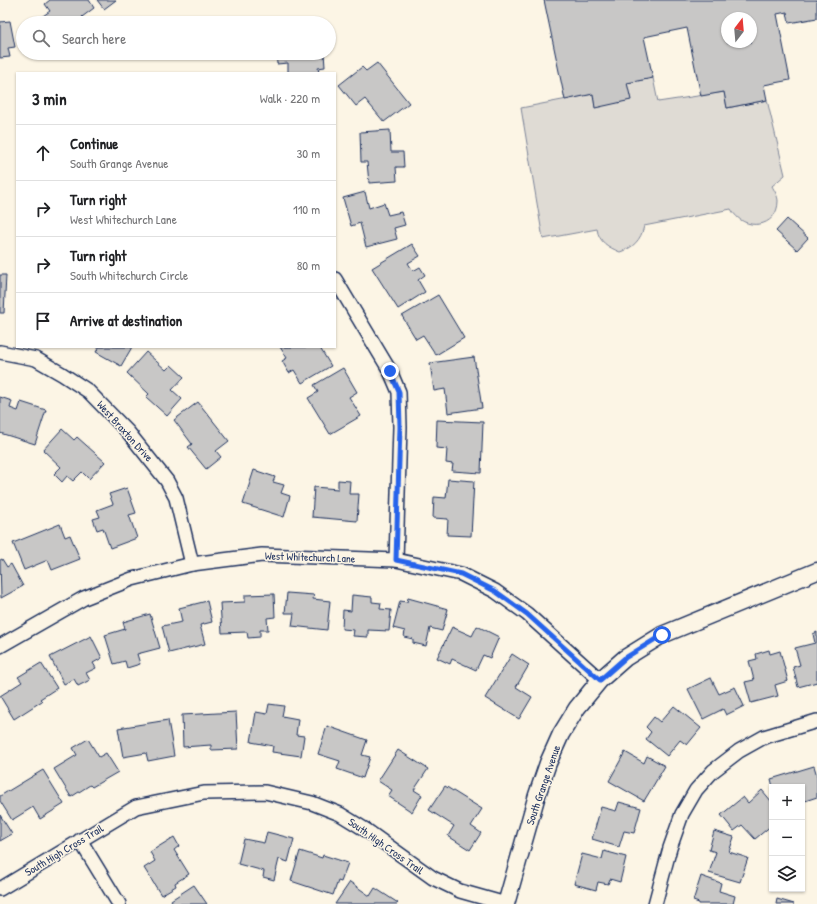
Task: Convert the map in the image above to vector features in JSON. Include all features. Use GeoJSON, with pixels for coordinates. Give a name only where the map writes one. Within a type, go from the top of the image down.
{"type":"FeatureCollection","features":[{"type":"Feature","properties":{"kind":"street"},"geometry":{"type":"LineString","coordinates":[[336,280],[390,371],[399,392],[400,427],[396,560]]}},
{"type":"Feature","properties":{"kind":"street","name":"West Braxton Drive"},"geometry":{"type":"LineString","coordinates":[[0,352],[36,359],[62,374],[88,391],[128,432],[167,481],[176,498],[192,564]]}},
{"type":"Feature","properties":{"kind":"street","name":"West Whitechurch Lane"},"geometry":{"type":"LineString","coordinates":[[0,646],[84,598],[132,579],[192,564],[262,555],[396,560],[461,574],[495,591],[527,614],[600,680]]}},
{"type":"Feature","properties":{"kind":"street","name":"South Grange Avenue"},"geometry":{"type":"LineString","coordinates":[[506,904],[537,795],[548,763],[561,734],[577,708],[600,680],[625,658],[662,635],[817,571]]}},
{"type":"Feature","properties":{"kind":"street"},"geometry":{"type":"LineString","coordinates":[[655,904],[670,848],[682,814],[696,790],[713,771],[739,751],[764,737],[817,721]]}},
{"type":"Feature","properties":{"kind":"street","name":"South High Cross Trail"},"geometry":{"type":"LineString","coordinates":[[0,888],[136,807],[204,793],[265,792],[312,803],[340,814],[366,830],[433,878],[460,891],[506,904]]}},
{"type":"Feature","properties":{"kind":"street"},"geometry":{"type":"LineString","coordinates":[[80,840],[119,904]]}},
{"type":"Feature","properties":{"kind":"shaded area"},"geometry":{"type":"Polygon","coordinates":[[[653,78],[658,102],[724,92],[727,108],[767,100],[785,175],[772,186],[777,195],[777,210],[767,222],[759,224],[744,222],[737,217],[731,209],[644,226],[643,231],[636,243],[620,252],[602,241],[597,229],[543,239],[521,108],[593,94],[595,107],[630,100],[627,83],[653,78]]]}},
{"type":"Feature","properties":{"kind":"building"},"geometry":{"type":"Polygon","coordinates":[[[50,0],[89,0],[94,8],[83,16],[43,16],[50,11],[45,4],[50,0]]]}},
{"type":"Feature","properties":{"kind":"building"},"geometry":{"type":"Polygon","coordinates":[[[97,0],[116,0],[104,9],[97,0]]]}},
{"type":"Feature","properties":{"kind":"building"},"geometry":{"type":"Polygon","coordinates":[[[544,0],[817,0],[817,18],[789,23],[787,12],[777,14],[790,80],[764,85],[767,100],[727,108],[724,92],[701,96],[687,28],[644,37],[653,78],[627,83],[631,100],[595,108],[593,94],[565,100],[544,0]]]}},
{"type":"Feature","properties":{"kind":"building"},"geometry":{"type":"Polygon","coordinates":[[[10,21],[15,47],[8,48],[10,57],[0,58],[0,22],[10,21]]]}},
{"type":"Feature","properties":{"kind":"building"},"geometry":{"type":"Polygon","coordinates":[[[277,60],[324,60],[325,67],[318,68],[319,72],[288,72],[288,63],[277,64],[277,60]]]}},
{"type":"Feature","properties":{"kind":"building"},"geometry":{"type":"Polygon","coordinates":[[[377,63],[409,103],[384,122],[365,99],[356,106],[339,85],[362,67],[366,71],[377,63]]]}},
{"type":"Feature","properties":{"kind":"building"},"geometry":{"type":"Polygon","coordinates":[[[390,130],[391,152],[403,152],[404,167],[396,167],[397,181],[369,183],[367,162],[361,162],[360,132],[390,130]]]}},
{"type":"Feature","properties":{"kind":"building"},"geometry":{"type":"Polygon","coordinates":[[[365,192],[369,208],[384,203],[388,215],[401,212],[405,225],[394,228],[397,239],[366,247],[360,223],[351,226],[343,198],[365,192]]]}},
{"type":"Feature","properties":{"kind":"building"},"geometry":{"type":"Polygon","coordinates":[[[787,219],[808,238],[797,250],[776,231],[787,219]]]}},
{"type":"Feature","properties":{"kind":"building"},"geometry":{"type":"Polygon","coordinates":[[[412,244],[420,256],[408,263],[413,271],[420,267],[425,275],[418,280],[425,292],[398,309],[372,268],[412,244]]]}},
{"type":"Feature","properties":{"kind":"building"},"geometry":{"type":"Polygon","coordinates":[[[0,275],[6,275],[4,313],[0,313],[0,275]]]}},
{"type":"Feature","properties":{"kind":"building"},"geometry":{"type":"Polygon","coordinates":[[[438,295],[464,338],[436,355],[423,335],[416,339],[402,316],[438,295]]]}},
{"type":"Feature","properties":{"kind":"building"},"geometry":{"type":"Polygon","coordinates":[[[98,348],[131,348],[121,366],[96,352],[98,348]]]}},
{"type":"Feature","properties":{"kind":"building"},"geometry":{"type":"Polygon","coordinates":[[[281,348],[320,348],[331,366],[302,383],[294,370],[289,373],[282,361],[287,358],[281,348]]]}},
{"type":"Feature","properties":{"kind":"building"},"geometry":{"type":"Polygon","coordinates":[[[146,352],[166,370],[171,365],[184,377],[172,390],[182,399],[167,416],[146,397],[149,394],[127,373],[146,352]]]}},
{"type":"Feature","properties":{"kind":"building"},"geometry":{"type":"Polygon","coordinates":[[[474,357],[482,408],[448,413],[445,389],[434,391],[430,363],[474,357]]]}},
{"type":"Feature","properties":{"kind":"building"},"geometry":{"type":"Polygon","coordinates":[[[343,368],[357,392],[349,397],[361,416],[330,434],[308,398],[318,392],[314,385],[343,368]]]}},
{"type":"Feature","properties":{"kind":"building"},"geometry":{"type":"Polygon","coordinates":[[[0,397],[12,401],[10,408],[18,411],[21,402],[46,410],[35,444],[0,433],[0,397]]]}},
{"type":"Feature","properties":{"kind":"building"},"geometry":{"type":"Polygon","coordinates":[[[198,402],[229,441],[216,451],[221,457],[206,469],[188,447],[192,444],[174,420],[198,402]]]}},
{"type":"Feature","properties":{"kind":"building"},"geometry":{"type":"Polygon","coordinates":[[[437,420],[483,422],[481,473],[452,471],[453,464],[446,463],[447,449],[436,448],[437,420]]]}},
{"type":"Feature","properties":{"kind":"building"},"geometry":{"type":"Polygon","coordinates":[[[62,429],[74,440],[77,437],[105,462],[89,479],[82,472],[73,481],[67,476],[62,482],[54,474],[61,467],[43,450],[62,429]]]}},
{"type":"Feature","properties":{"kind":"building"},"geometry":{"type":"Polygon","coordinates":[[[254,470],[275,477],[273,482],[284,485],[281,493],[290,496],[284,517],[243,504],[254,470]]]}},
{"type":"Feature","properties":{"kind":"building"},"geometry":{"type":"Polygon","coordinates":[[[448,479],[474,481],[471,536],[447,535],[448,519],[433,518],[434,497],[446,498],[448,479]]]}},
{"type":"Feature","properties":{"kind":"building"},"geometry":{"type":"Polygon","coordinates":[[[338,480],[350,481],[349,494],[359,494],[357,521],[312,517],[314,487],[338,489],[338,480]]]}},
{"type":"Feature","properties":{"kind":"building"},"geometry":{"type":"Polygon","coordinates":[[[127,488],[136,513],[129,515],[137,538],[110,548],[103,528],[97,530],[93,519],[100,517],[97,510],[113,504],[109,494],[127,488]]]}},
{"type":"Feature","properties":{"kind":"building"},"geometry":{"type":"Polygon","coordinates":[[[60,524],[65,537],[70,535],[80,559],[52,570],[48,560],[24,570],[13,543],[60,524]]]}},
{"type":"Feature","properties":{"kind":"building"},"geometry":{"type":"Polygon","coordinates":[[[2,559],[7,567],[11,564],[23,586],[1,598],[0,560],[2,559]]]}},
{"type":"Feature","properties":{"kind":"building"},"geometry":{"type":"Polygon","coordinates":[[[287,593],[314,595],[313,599],[330,601],[327,630],[292,626],[294,613],[285,613],[287,593]]]}},
{"type":"Feature","properties":{"kind":"building"},"geometry":{"type":"Polygon","coordinates":[[[274,594],[275,617],[267,618],[268,630],[260,630],[260,637],[248,638],[247,632],[222,633],[220,603],[245,602],[245,595],[274,594]]]}},
{"type":"Feature","properties":{"kind":"building"},"geometry":{"type":"Polygon","coordinates":[[[352,595],[372,597],[372,602],[381,603],[380,609],[391,610],[389,631],[368,630],[368,637],[353,636],[354,630],[342,629],[343,610],[351,611],[352,595]]]}},
{"type":"Feature","properties":{"kind":"building"},"geometry":{"type":"Polygon","coordinates":[[[408,598],[448,609],[442,631],[430,628],[426,646],[413,643],[413,639],[404,637],[405,631],[393,628],[400,601],[407,602],[408,598]]]}},
{"type":"Feature","properties":{"kind":"building"},"geometry":{"type":"Polygon","coordinates":[[[207,601],[212,622],[200,625],[205,644],[169,653],[162,626],[182,622],[179,608],[207,601]]]}},
{"type":"Feature","properties":{"kind":"building"},"geometry":{"type":"Polygon","coordinates":[[[150,614],[160,648],[137,654],[140,664],[127,668],[125,661],[114,664],[105,635],[125,629],[123,622],[150,614]]]}},
{"type":"Feature","properties":{"kind":"building"},"geometry":{"type":"Polygon","coordinates":[[[477,626],[499,637],[490,658],[483,655],[476,670],[452,659],[450,664],[437,658],[452,627],[472,636],[477,626]]]}},
{"type":"Feature","properties":{"kind":"building"},"geometry":{"type":"Polygon","coordinates":[[[817,632],[817,682],[798,687],[793,667],[800,665],[795,648],[815,643],[813,634],[817,632]]]}},
{"type":"Feature","properties":{"kind":"building"},"geometry":{"type":"Polygon","coordinates":[[[91,636],[102,658],[93,663],[96,668],[86,673],[90,680],[78,686],[74,679],[64,684],[50,657],[91,636]]]}},
{"type":"Feature","properties":{"kind":"building"},"geometry":{"type":"Polygon","coordinates":[[[769,650],[770,654],[780,651],[788,681],[775,685],[778,696],[751,703],[745,682],[754,680],[749,661],[757,659],[756,654],[769,650]]]}},
{"type":"Feature","properties":{"kind":"building"},"geometry":{"type":"Polygon","coordinates":[[[512,654],[529,665],[516,687],[532,697],[519,719],[485,698],[512,654]]]}},
{"type":"Feature","properties":{"kind":"building"},"geometry":{"type":"Polygon","coordinates":[[[41,663],[57,688],[40,699],[42,701],[14,719],[0,696],[22,682],[18,677],[41,663]]]}},
{"type":"Feature","properties":{"kind":"building"},"geometry":{"type":"Polygon","coordinates":[[[711,678],[719,694],[735,687],[744,706],[726,715],[723,709],[703,719],[688,689],[711,678]]]}},
{"type":"Feature","properties":{"kind":"building"},"geometry":{"type":"Polygon","coordinates":[[[269,704],[284,706],[282,716],[298,719],[296,735],[304,736],[301,756],[272,752],[273,746],[251,742],[256,712],[267,714],[269,704]]]}},
{"type":"Feature","properties":{"kind":"building"},"geometry":{"type":"Polygon","coordinates":[[[674,706],[701,728],[687,745],[680,740],[667,756],[646,739],[651,732],[646,727],[654,717],[660,722],[674,706]]]}},
{"type":"Feature","properties":{"kind":"building"},"geometry":{"type":"Polygon","coordinates":[[[236,712],[238,749],[211,750],[211,745],[183,747],[182,715],[236,712]]]}},
{"type":"Feature","properties":{"kind":"building"},"geometry":{"type":"Polygon","coordinates":[[[168,720],[174,756],[148,761],[146,753],[123,757],[118,728],[168,720]]]}},
{"type":"Feature","properties":{"kind":"building"},"geometry":{"type":"Polygon","coordinates":[[[327,726],[367,740],[362,755],[370,757],[363,778],[337,769],[340,761],[318,754],[327,726]]]}},
{"type":"Feature","properties":{"kind":"building"},"geometry":{"type":"Polygon","coordinates":[[[88,739],[99,757],[106,753],[118,772],[92,787],[90,785],[71,797],[54,769],[77,755],[73,748],[88,739]]]}},
{"type":"Feature","properties":{"kind":"building"},"geometry":{"type":"Polygon","coordinates":[[[398,750],[428,769],[414,790],[422,795],[412,812],[388,796],[392,790],[378,781],[398,750]]]}},
{"type":"Feature","properties":{"kind":"building"},"geometry":{"type":"Polygon","coordinates":[[[625,752],[644,763],[647,756],[665,766],[644,801],[609,781],[625,752]]]}},
{"type":"Feature","properties":{"kind":"building"},"geometry":{"type":"Polygon","coordinates":[[[814,766],[817,776],[817,797],[805,801],[805,784],[772,784],[771,779],[814,766]]]}},
{"type":"Feature","properties":{"kind":"building"},"geometry":{"type":"Polygon","coordinates":[[[43,770],[64,804],[40,819],[33,807],[12,820],[0,801],[0,796],[43,770]]]}},
{"type":"Feature","properties":{"kind":"building"},"geometry":{"type":"Polygon","coordinates":[[[445,786],[482,809],[471,826],[481,833],[470,850],[448,836],[454,826],[429,810],[445,786]]]}},
{"type":"Feature","properties":{"kind":"building"},"geometry":{"type":"Polygon","coordinates":[[[762,790],[769,798],[769,827],[755,839],[742,825],[734,831],[721,815],[743,797],[748,803],[762,790]]]}},
{"type":"Feature","properties":{"kind":"building"},"geometry":{"type":"Polygon","coordinates":[[[619,802],[641,808],[634,833],[624,831],[619,847],[592,839],[601,807],[616,811],[619,802]]]}},
{"type":"Feature","properties":{"kind":"building"},"geometry":{"type":"Polygon","coordinates":[[[0,815],[12,834],[0,841],[0,815]]]}},
{"type":"Feature","properties":{"kind":"building"},"geometry":{"type":"Polygon","coordinates":[[[714,831],[734,837],[729,852],[748,858],[740,882],[709,873],[716,852],[709,850],[714,831]]]}},
{"type":"Feature","properties":{"kind":"building"},"geometry":{"type":"Polygon","coordinates":[[[267,832],[294,839],[288,862],[279,859],[274,880],[263,877],[264,871],[238,864],[244,839],[264,843],[267,832]]]}},
{"type":"Feature","properties":{"kind":"building"},"geometry":{"type":"Polygon","coordinates":[[[174,837],[179,846],[174,850],[189,874],[175,883],[176,886],[161,895],[144,868],[155,861],[150,852],[174,837]]]}},
{"type":"Feature","properties":{"kind":"building"},"geometry":{"type":"Polygon","coordinates":[[[300,851],[322,858],[323,855],[348,863],[341,882],[338,881],[333,895],[291,881],[300,851]]]}},
{"type":"Feature","properties":{"kind":"building"},"geometry":{"type":"Polygon","coordinates":[[[604,851],[626,857],[620,882],[610,879],[608,884],[598,882],[596,890],[574,884],[582,854],[602,859],[604,851]]]}},
{"type":"Feature","properties":{"kind":"building"},"geometry":{"type":"Polygon","coordinates":[[[701,876],[721,883],[719,891],[735,896],[733,904],[699,904],[693,901],[701,876]]]}},
{"type":"Feature","properties":{"kind":"building"},"geometry":{"type":"Polygon","coordinates":[[[350,882],[370,896],[375,888],[398,903],[335,904],[350,882]]]}},
{"type":"Feature","properties":{"kind":"building"},"geometry":{"type":"Polygon","coordinates":[[[194,885],[207,904],[173,904],[171,900],[194,885]]]}},
{"type":"Feature","properties":{"kind":"building"},"geometry":{"type":"Polygon","coordinates":[[[777,899],[794,904],[776,904],[777,899]]]}},
{"type":"Feature","properties":{"kind":"route"},"geometry":{"type":"LineString","coordinates":[[390,371],[399,392],[400,427],[396,560],[461,574],[495,591],[527,614],[600,680],[625,658],[662,635]]}}]}
